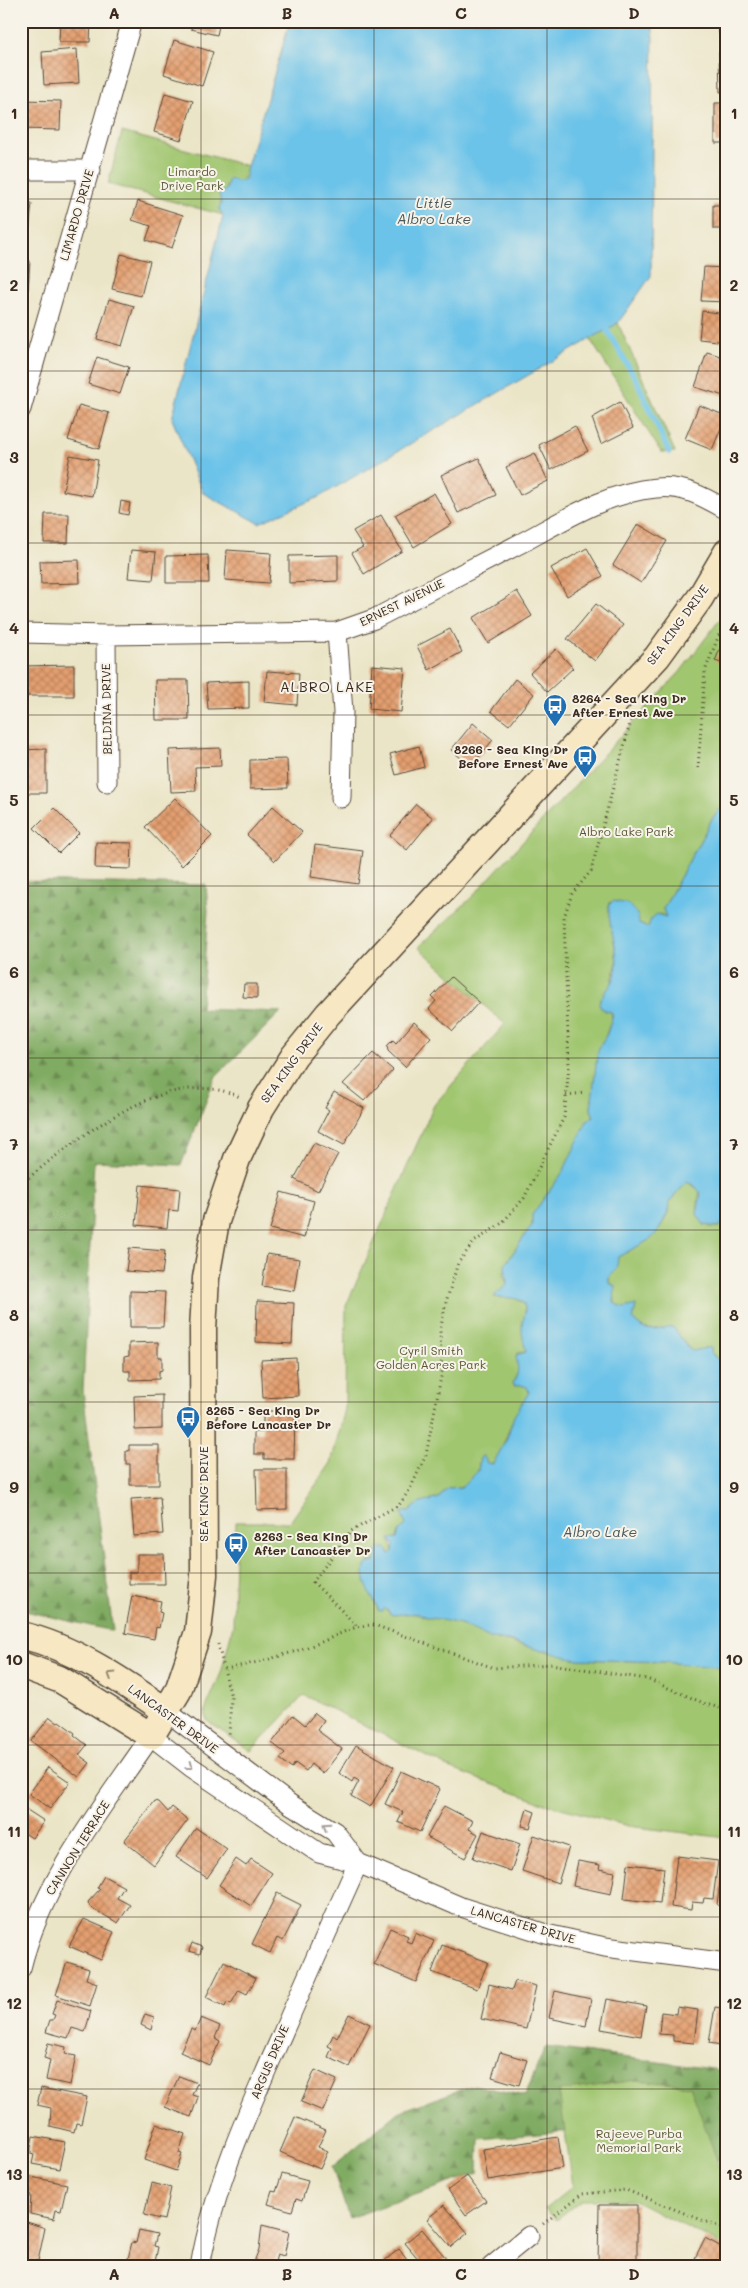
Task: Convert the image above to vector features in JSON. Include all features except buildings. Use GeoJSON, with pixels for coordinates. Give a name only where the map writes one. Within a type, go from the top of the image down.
{"type":"FeatureCollection","features":[{"type":"Feature","properties":{"kind":"street","name":"LIMARDO DRIVE"},"geometry":{"type":"LineString","coordinates":[[22,403],[91,170],[132,21]]}},
{"type":"Feature","properties":{"kind":"street"},"geometry":{"type":"LineString","coordinates":[[21,170],[91,170]]}},
{"type":"Feature","properties":{"kind":"street","name":"ERNEST AVENUE"},"geometry":{"type":"LineString","coordinates":[[21,633],[106,635],[337,632],[374,619],[587,508],[632,492],[657,488],[686,490],[695,492],[727,510]]}},
{"type":"Feature","properties":{"kind":"street","name":"SEA KING DRIVE"},"geometry":{"type":"LineString","coordinates":[[152,1736],[178,1691],[198,1632],[204,1575],[203,1329],[206,1278],[216,1221],[237,1159],[261,1108],[294,1056],[328,1014],[657,658],[700,598],[727,552]]}},
{"type":"Feature","properties":{"kind":"street"},"geometry":{"type":"LineString","coordinates":[[337,632],[342,712],[341,798]]}},
{"type":"Feature","properties":{"kind":"street","name":"BELDINA DRIVE"},"geometry":{"type":"LineString","coordinates":[[106,635],[107,782]]}},
{"type":"Feature","properties":{"kind":"street","name":"LANCASTER DRIVE"},"geometry":{"type":"LineString","coordinates":[[21,1635],[54,1645],[82,1658],[166,1712],[290,1804],[335,1832],[358,1863]]}},
{"type":"Feature","properties":{"kind":"street","name":"LANCASTER DRIVE"},"geometry":{"type":"LineString","coordinates":[[21,1665],[61,1680],[152,1736],[191,1767],[276,1826],[319,1853],[358,1863],[460,1907],[546,1934],[604,1947],[727,1963]]}},
{"type":"Feature","properties":{"kind":"street","name":"CANNON TERRACE"},"geometry":{"type":"LineString","coordinates":[[21,1968],[36,1920],[54,1882],[152,1736]]}},
{"type":"Feature","properties":{"kind":"street"},"geometry":{"type":"LineString","coordinates":[[276,1826],[290,1804]]}},
{"type":"Feature","properties":{"kind":"street","name":"ARGUS DRIVE"},"geometry":{"type":"LineString","coordinates":[[200,2267],[207,2226],[227,2165],[269,2063],[358,1863]]}},
{"type":"Feature","properties":{"kind":"street"},"geometry":{"type":"LineString","coordinates":[[491,2267],[529,2236]]}},
{"type":"Feature","properties":{"kind":"path"},"geometry":{"type":"LineString","coordinates":[[698,768],[705,671],[726,617]]}},
{"type":"Feature","properties":{"kind":"path"},"geometry":{"type":"LineString","coordinates":[[356,1625],[313,1582],[351,1531],[399,1505],[410,1489],[426,1455],[442,1372],[440,1331],[446,1302],[458,1263],[474,1242],[502,1223],[524,1198],[564,1117],[569,1068],[564,917],[572,894],[591,871],[608,800],[635,711]]}},
{"type":"Feature","properties":{"kind":"path"},"geometry":{"type":"LineString","coordinates":[[21,1184],[96,1127],[134,1105],[158,1096],[178,1091],[218,1090],[232,1093],[261,1108]]}},
{"type":"Feature","properties":{"kind":"path"},"geometry":{"type":"LineString","coordinates":[[566,1095],[585,1093]]}},
{"type":"Feature","properties":{"kind":"path"},"geometry":{"type":"LineString","coordinates":[[226,1669],[269,1660],[333,1638],[356,1625],[374,1625],[494,1668],[550,1664],[647,1679],[706,1704],[727,1710]]}},
{"type":"Feature","properties":{"kind":"path"},"geometry":{"type":"LineString","coordinates":[[216,1639],[226,1669],[231,1697],[229,1744]]}},
{"type":"Feature","properties":{"kind":"path"},"geometry":{"type":"LineString","coordinates":[[529,2236],[582,2194],[626,2190],[727,2230]]}},
{"type":"Feature","properties":{"kind":"green space","name":"Limardo Drive Park"},"geometry":{"type":"Polygon","coordinates":[[[122,132],[248,166],[241,182],[226,185],[226,191],[221,192],[223,215],[108,184],[122,132]]]}},
{"type":"Feature","properties":{"kind":"green space"},"geometry":{"type":"Polygon","coordinates":[[[618,323],[675,452],[661,452],[590,339],[618,323]]]}},
{"type":"Feature","properties":{"kind":"green space","name":"Cyril Smith Golden Acres Park"},"geometry":{"type":"Polygon","coordinates":[[[727,610],[727,801],[712,819],[663,909],[666,917],[660,914],[650,922],[648,928],[639,924],[635,913],[630,907],[610,902],[617,962],[605,1011],[611,1012],[612,1018],[597,1060],[591,1109],[594,1117],[589,1119],[563,1172],[532,1215],[532,1225],[508,1260],[504,1274],[507,1285],[494,1297],[516,1299],[524,1306],[523,1325],[526,1352],[518,1353],[516,1357],[518,1370],[512,1383],[514,1386],[521,1385],[527,1387],[529,1392],[514,1417],[497,1461],[490,1465],[480,1458],[478,1471],[462,1487],[447,1488],[439,1498],[418,1504],[409,1512],[401,1513],[406,1519],[406,1525],[399,1532],[397,1538],[390,1539],[393,1551],[390,1554],[388,1550],[374,1562],[370,1561],[365,1582],[372,1593],[378,1610],[385,1608],[390,1614],[418,1613],[423,1616],[451,1621],[493,1638],[578,1659],[663,1662],[727,1668],[727,1838],[628,1826],[539,1802],[452,1769],[304,1695],[251,1751],[207,1721],[205,1710],[221,1673],[233,1626],[236,1522],[290,1522],[331,1463],[345,1409],[346,1306],[434,1105],[505,1024],[418,947],[470,899],[680,672],[727,610]]]}},
{"type":"Feature","properties":{"kind":"green space"},"geometry":{"type":"Polygon","coordinates":[[[21,881],[206,885],[208,911],[201,1009],[281,1012],[216,1076],[181,1165],[94,1161],[83,1391],[113,1631],[21,1610],[21,881]]]}},
{"type":"Feature","properties":{"kind":"green space"},"geometry":{"type":"Polygon","coordinates":[[[687,1182],[700,1190],[697,1211],[709,1227],[719,1227],[725,1220],[727,1212],[727,1363],[724,1364],[711,1353],[711,1347],[693,1351],[689,1349],[673,1327],[651,1330],[637,1324],[633,1319],[636,1306],[624,1308],[615,1305],[614,1285],[609,1283],[609,1277],[618,1257],[649,1240],[659,1230],[668,1212],[669,1202],[687,1182]]]}},
{"type":"Feature","properties":{"kind":"green space"},"geometry":{"type":"Polygon","coordinates":[[[545,2047],[727,2071],[727,2157],[717,2160],[573,2131],[479,2139],[478,2173],[349,2218],[332,2167],[398,2112],[474,2085],[525,2096],[545,2047]]]}},
{"type":"Feature","properties":{"kind":"green space","name":"Rajeeve Purba Memorial Park"},"geometry":{"type":"Polygon","coordinates":[[[637,2080],[690,2086],[717,2160],[727,2195],[727,2248],[634,2200],[581,2200],[557,2219],[545,2209],[573,2186],[559,2091],[637,2080]]]}},
{"type":"Feature","properties":{"kind":"water","name":"Little Albro Lake"},"geometry":{"type":"Polygon","coordinates":[[[290,21],[653,21],[651,276],[618,323],[319,497],[259,523],[203,493],[172,419],[223,216],[219,209],[221,204],[219,193],[226,190],[229,178],[239,182],[246,178],[246,170],[290,21]]]}},
{"type":"Feature","properties":{"kind":"water","name":"Albro Lake"},"geometry":{"type":"Polygon","coordinates":[[[727,801],[726,1218],[719,1227],[704,1225],[697,1214],[701,1193],[694,1185],[687,1182],[669,1202],[668,1212],[659,1230],[651,1239],[618,1257],[617,1268],[609,1277],[609,1283],[615,1286],[614,1303],[624,1308],[636,1305],[633,1319],[637,1324],[651,1330],[673,1327],[689,1349],[693,1351],[711,1347],[711,1353],[721,1363],[727,1363],[727,1668],[663,1662],[578,1659],[558,1655],[548,1650],[540,1650],[501,1639],[490,1638],[461,1624],[427,1617],[418,1613],[392,1615],[385,1608],[383,1611],[379,1611],[365,1581],[365,1569],[367,1563],[376,1561],[377,1551],[380,1548],[386,1548],[390,1554],[393,1551],[394,1546],[390,1539],[397,1538],[399,1532],[406,1525],[401,1512],[409,1512],[418,1504],[439,1498],[447,1488],[462,1487],[478,1471],[480,1458],[483,1455],[487,1463],[493,1464],[507,1438],[514,1416],[529,1392],[527,1387],[521,1385],[514,1386],[512,1383],[518,1366],[516,1355],[526,1352],[522,1329],[525,1311],[524,1304],[517,1299],[494,1296],[507,1285],[505,1265],[532,1225],[532,1215],[563,1172],[587,1121],[594,1117],[591,1109],[597,1056],[599,1047],[607,1034],[613,1014],[602,1009],[599,1003],[614,980],[617,967],[609,905],[613,901],[628,904],[637,914],[639,924],[648,928],[651,919],[657,914],[666,917],[663,909],[712,819],[727,801]]]}},
{"type":"Feature","properties":{"kind":"waterway"},"geometry":{"type":"LineString","coordinates":[[607,330],[637,381],[669,452]]}},
{"type":"Feature","properties":{"kind":"place","name":"8264 - Sea King Dr After Ernest Ave"},"geometry":{"type":"Point","coordinates":[555,727]}},
{"type":"Feature","properties":{"kind":"place","name":"8266 - Sea King Dr Before Ernest Ave"},"geometry":{"type":"Point","coordinates":[585,778]}},
{"type":"Feature","properties":{"kind":"place","name":"8265 - Sea King Dr Before Lancaster Dr"},"geometry":{"type":"Point","coordinates":[188,1439]}},
{"type":"Feature","properties":{"kind":"place","name":"8263 - Sea King Dr After Lancaster Dr"},"geometry":{"type":"Point","coordinates":[236,1565]}},
{"type":"Feature","properties":{"kind":"district","name":"ALBRO LAKE"},"geometry":{"type":"Point","coordinates":[327,687]}},
{"type":"Feature","properties":{"kind":"park label","name":"Albro Lake Park"},"geometry":{"type":"Point","coordinates":[626,832]}}]}
